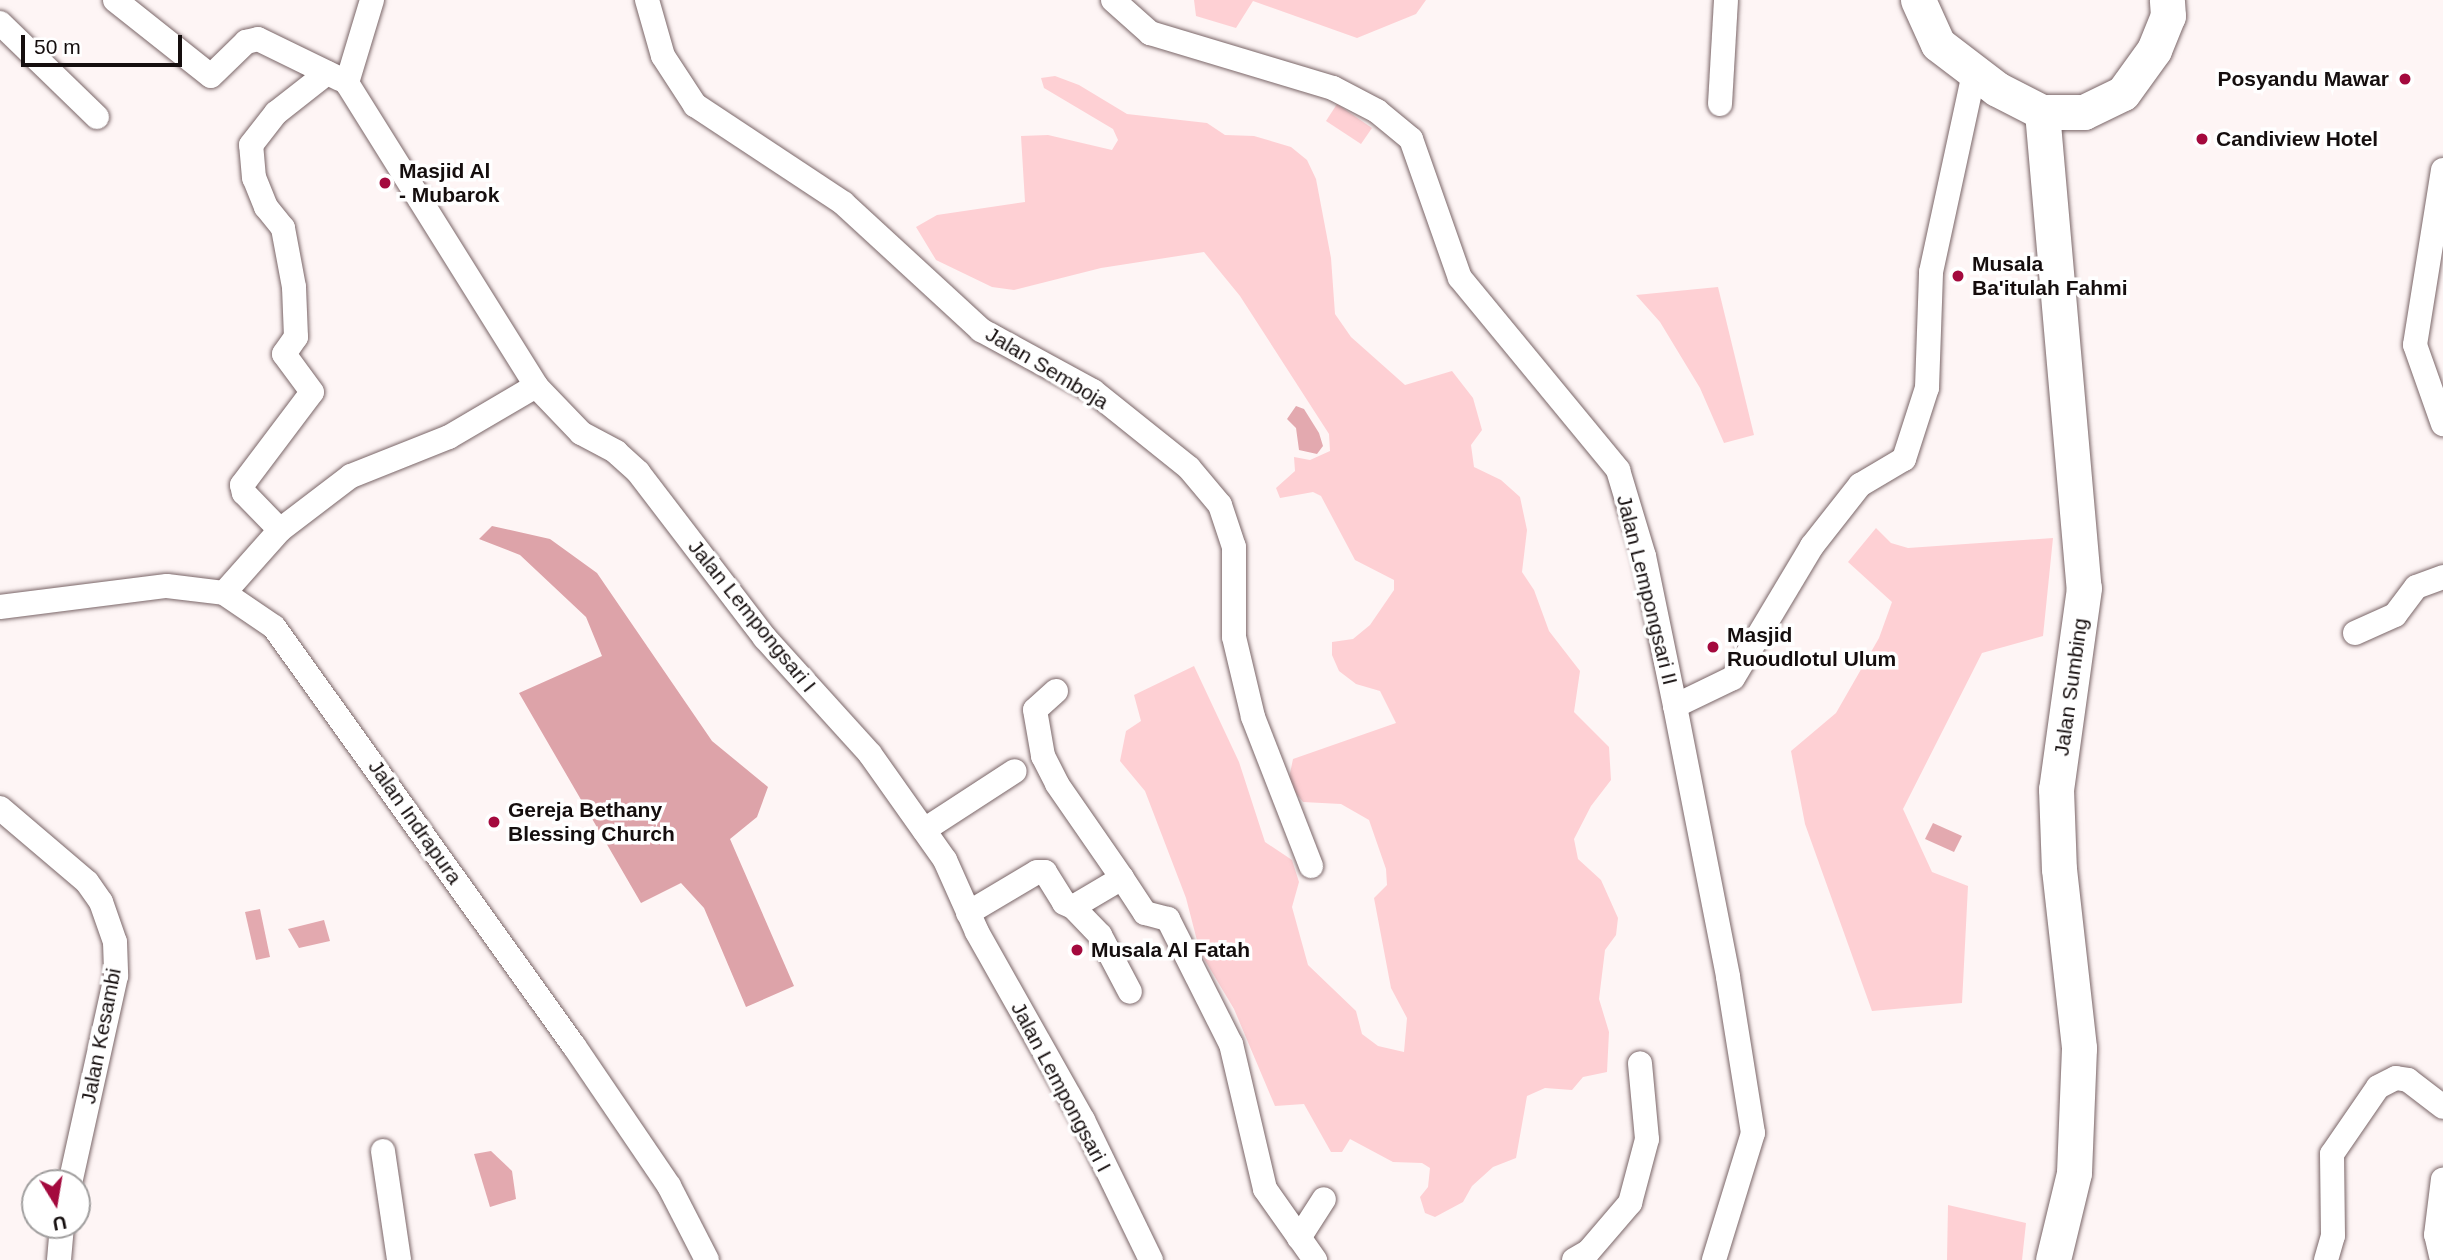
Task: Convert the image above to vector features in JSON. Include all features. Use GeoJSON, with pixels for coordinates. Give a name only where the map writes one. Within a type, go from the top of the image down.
{"type":"FeatureCollection","features":[{"type":"Feature","properties":{"kind":"street"},"geometry":{"type":"LineString","coordinates":[[115,0],[211,76],[246,42],[258,39],[337,78]]}},
{"type":"Feature","properties":{"kind":"street"},"geometry":{"type":"LineString","coordinates":[[280,530],[244,493],[242,485],[312,392],[284,354],[296,337],[294,287],[283,228],[266,207],[254,178],[251,145],[276,113],[337,78],[372,0]]}},
{"type":"Feature","properties":{"kind":"street","name":"Jalan Semboja"},"geometry":{"type":"LineString","coordinates":[[647,0],[663,56],[695,106],[843,204],[981,330],[1093,391],[1189,468],[1220,505],[1234,547],[1234,637],[1253,717],[1311,866]]}},
{"type":"Feature","properties":{"kind":"street","name":"Jalan Lempongsari II"},"geometry":{"type":"LineString","coordinates":[[1113,0],[1150,33],[1333,88],[1377,111],[1411,139],[1460,278],[1494,324],[1618,470],[1644,556],[1675,706],[1728,977],[1753,1133],[1714,1260]]}},
{"type":"Feature","properties":{"kind":"street"},"geometry":{"type":"LineString","coordinates":[[1720,104],[1726,0]]}},
{"type":"Feature","properties":{"kind":"street"},"geometry":{"type":"LineString","coordinates":[[1918,0],[1938,44],[1974,73],[2042,112],[2084,112],[2123,93],[2154,50],[2168,16],[2167,0]]}},
{"type":"Feature","properties":{"kind":"street"},"geometry":{"type":"LineString","coordinates":[[0,23],[97,117]]}},
{"type":"Feature","properties":{"kind":"street"},"geometry":{"type":"LineString","coordinates":[[1675,706],[1733,678],[1805,556],[1860,485],[1904,459],[1927,388],[1931,272],[1974,73]]}},
{"type":"Feature","properties":{"kind":"street","name":"Jalan Lempongsari I"},"geometry":{"type":"LineString","coordinates":[[337,78],[536,386],[574,427],[616,452],[638,472],[765,638],[870,754],[946,860],[968,913],[1083,1120],[1151,1260]]}},
{"type":"Feature","properties":{"kind":"street","name":"Jalan Sumbing"},"geometry":{"type":"LineString","coordinates":[[2042,112],[2084,588],[2056,789],[2059,869],[2080,1048],[2074,1174],[2053,1260]]}},
{"type":"Feature","properties":{"kind":"street"},"geometry":{"type":"LineString","coordinates":[[2443,170],[2415,345],[2443,424]]}},
{"type":"Feature","properties":{"kind":"street"},"geometry":{"type":"LineString","coordinates":[[225,593],[280,530],[351,476],[449,437],[536,386]]}},
{"type":"Feature","properties":{"kind":"street"},"geometry":{"type":"LineString","coordinates":[[2355,633],[2395,615],[2416,587],[2443,577]]}},
{"type":"Feature","properties":{"kind":"street","name":"Jalan Indrapura"},"geometry":{"type":"LineString","coordinates":[[0,607],[148,585],[225,593],[265,620],[287,642],[618,1111],[669,1186],[707,1260]]}},
{"type":"Feature","properties":{"kind":"street"},"geometry":{"type":"LineString","coordinates":[[1056,691],[1035,710],[1043,756],[1057,784],[1145,913],[1172,924],[1231,1045],[1265,1189],[1315,1260]]}},
{"type":"Feature","properties":{"kind":"street"},"geometry":{"type":"LineString","coordinates":[[924,830],[1015,771]]}},
{"type":"Feature","properties":{"kind":"street","name":"Jalan Kesambi"},"geometry":{"type":"LineString","coordinates":[[0,808],[88,882],[102,902],[115,942],[111,1001],[73,1169]]}},
{"type":"Feature","properties":{"kind":"street"},"geometry":{"type":"LineString","coordinates":[[968,913],[1037,872],[1045,872],[1064,902],[1083,902],[1122,878]]}},
{"type":"Feature","properties":{"kind":"street"},"geometry":{"type":"LineString","coordinates":[[1083,902],[1130,992]]}},
{"type":"Feature","properties":{"kind":"street"},"geometry":{"type":"LineString","coordinates":[[1574,1260],[1588,1252],[1630,1203],[1647,1139],[1640,1063]]}},
{"type":"Feature","properties":{"kind":"street"},"geometry":{"type":"LineString","coordinates":[[2326,1260],[2333,1236],[2332,1154],[2378,1087],[2396,1078],[2407,1080],[2443,1107]]}},
{"type":"Feature","properties":{"kind":"street"},"geometry":{"type":"LineString","coordinates":[[383,1151],[399,1260]]}},
{"type":"Feature","properties":{"kind":"street"},"geometry":{"type":"LineString","coordinates":[[2442,1260],[2436,1235],[2443,1179]]}},
{"type":"Feature","properties":{"kind":"street"},"geometry":{"type":"LineString","coordinates":[[1299,1238],[1324,1199]]}},
{"type":"Feature","properties":{"kind":"street"},"geometry":{"type":"LineString","coordinates":[[59,1260],[61,1239]]}},
{"type":"Feature","properties":{"kind":"shaded area"},"geometry":{"type":"Polygon","coordinates":[[[1194,0],[1426,0],[1416,14],[1357,38],[1253,1],[1236,28],[1196,16],[1194,0]]]}},
{"type":"Feature","properties":{"kind":"shaded area"},"geometry":{"type":"Polygon","coordinates":[[[1055,76],[1079,85],[1127,114],[1207,123],[1225,135],[1254,136],[1291,147],[1307,160],[1316,179],[1331,258],[1335,314],[1351,337],[1405,385],[1452,371],[1473,398],[1482,430],[1471,445],[1474,467],[1501,480],[1520,497],[1527,530],[1522,572],[1534,590],[1549,631],[1580,671],[1574,712],[1609,747],[1611,780],[1591,806],[1574,839],[1578,859],[1601,880],[1618,918],[1616,935],[1605,950],[1599,999],[1609,1032],[1607,1072],[1583,1077],[1572,1090],[1545,1088],[1527,1096],[1516,1158],[1493,1167],[1472,1186],[1463,1202],[1435,1217],[1425,1213],[1420,1197],[1428,1187],[1430,1168],[1422,1163],[1393,1162],[1350,1139],[1342,1152],[1331,1152],[1304,1104],[1275,1106],[1234,1009],[1200,952],[1186,898],[1145,791],[1120,761],[1126,731],[1141,721],[1134,695],[1194,666],[1239,762],[1265,842],[1292,860],[1299,882],[1292,907],[1308,965],[1356,1011],[1362,1034],[1378,1046],[1404,1052],[1407,1018],[1391,988],[1374,898],[1387,885],[1386,869],[1369,820],[1341,804],[1303,802],[1288,783],[1293,759],[1396,723],[1380,691],[1356,684],[1339,671],[1332,655],[1332,642],[1353,639],[1370,625],[1394,590],[1394,580],[1355,560],[1321,496],[1313,492],[1280,498],[1276,488],[1295,471],[1294,457],[1310,460],[1330,451],[1329,434],[1240,296],[1204,252],[1101,268],[1014,290],[992,287],[936,260],[916,227],[937,215],[1025,202],[1021,136],[1048,135],[1112,150],[1118,140],[1113,129],[1044,88],[1041,78],[1055,76]]]}},
{"type":"Feature","properties":{"kind":"shaded area"},"geometry":{"type":"Polygon","coordinates":[[[1337,104],[1372,128],[1361,144],[1326,121],[1337,104]]]}},
{"type":"Feature","properties":{"kind":"shaded area"},"geometry":{"type":"Polygon","coordinates":[[[1718,287],[1754,435],[1724,443],[1700,388],[1660,322],[1636,295],[1718,287]]]}},
{"type":"Feature","properties":{"kind":"shaded area"},"geometry":{"type":"Polygon","coordinates":[[[1296,406],[1304,409],[1319,433],[1323,446],[1317,454],[1299,450],[1296,428],[1287,419],[1296,406]]]}},
{"type":"Feature","properties":{"kind":"shaded area"},"geometry":{"type":"Polygon","coordinates":[[[492,526],[550,539],[597,573],[712,741],[768,787],[757,817],[730,839],[794,986],[746,1007],[704,908],[681,883],[641,903],[519,693],[602,656],[586,617],[520,555],[479,539],[492,526]]]}},
{"type":"Feature","properties":{"kind":"shaded area"},"geometry":{"type":"Polygon","coordinates":[[[1876,528],[1891,543],[1908,548],[2053,538],[2043,636],[1982,653],[1903,809],[1932,872],[1968,886],[1962,1003],[1872,1011],[1805,824],[1791,751],[1836,713],[1879,638],[1892,602],[1848,562],[1876,528]]]}},
{"type":"Feature","properties":{"kind":"shaded area"},"geometry":{"type":"Polygon","coordinates":[[[1933,823],[1962,836],[1954,852],[1925,839],[1933,823]]]}},
{"type":"Feature","properties":{"kind":"shaded area"},"geometry":{"type":"Polygon","coordinates":[[[260,909],[270,957],[256,960],[245,912],[260,909]]]}},
{"type":"Feature","properties":{"kind":"shaded area"},"geometry":{"type":"Polygon","coordinates":[[[324,920],[330,941],[299,948],[288,929],[324,920]]]}},
{"type":"Feature","properties":{"kind":"shaded area"},"geometry":{"type":"Polygon","coordinates":[[[491,1151],[512,1171],[516,1199],[490,1207],[474,1154],[491,1151]]]}},
{"type":"Feature","properties":{"kind":"shaded area"},"geometry":{"type":"Polygon","coordinates":[[[1948,1205],[2026,1223],[2022,1260],[1947,1260],[1948,1205]]]}},
{"type":"Feature","properties":{"kind":"place","name":"Posyandu Mawar"},"geometry":{"type":"Point","coordinates":[2405,79]}},
{"type":"Feature","properties":{"kind":"place","name":"Candiview Hotel"},"geometry":{"type":"Point","coordinates":[2202,139]}},
{"type":"Feature","properties":{"kind":"place","name":"Masjid Al - Mubarok"},"geometry":{"type":"Point","coordinates":[385,183]}},
{"type":"Feature","properties":{"kind":"place","name":"Musala Ba'itulah Fahmi"},"geometry":{"type":"Point","coordinates":[1958,276]}},
{"type":"Feature","properties":{"kind":"place","name":"Masjid Ruoudlotul Ulum"},"geometry":{"type":"Point","coordinates":[1713,647]}},
{"type":"Feature","properties":{"kind":"place","name":"Gereja Bethany Blessing Church"},"geometry":{"type":"Point","coordinates":[494,822]}},
{"type":"Feature","properties":{"kind":"place","name":"Musala Al Fatah"},"geometry":{"type":"Point","coordinates":[1077,950]}}]}
